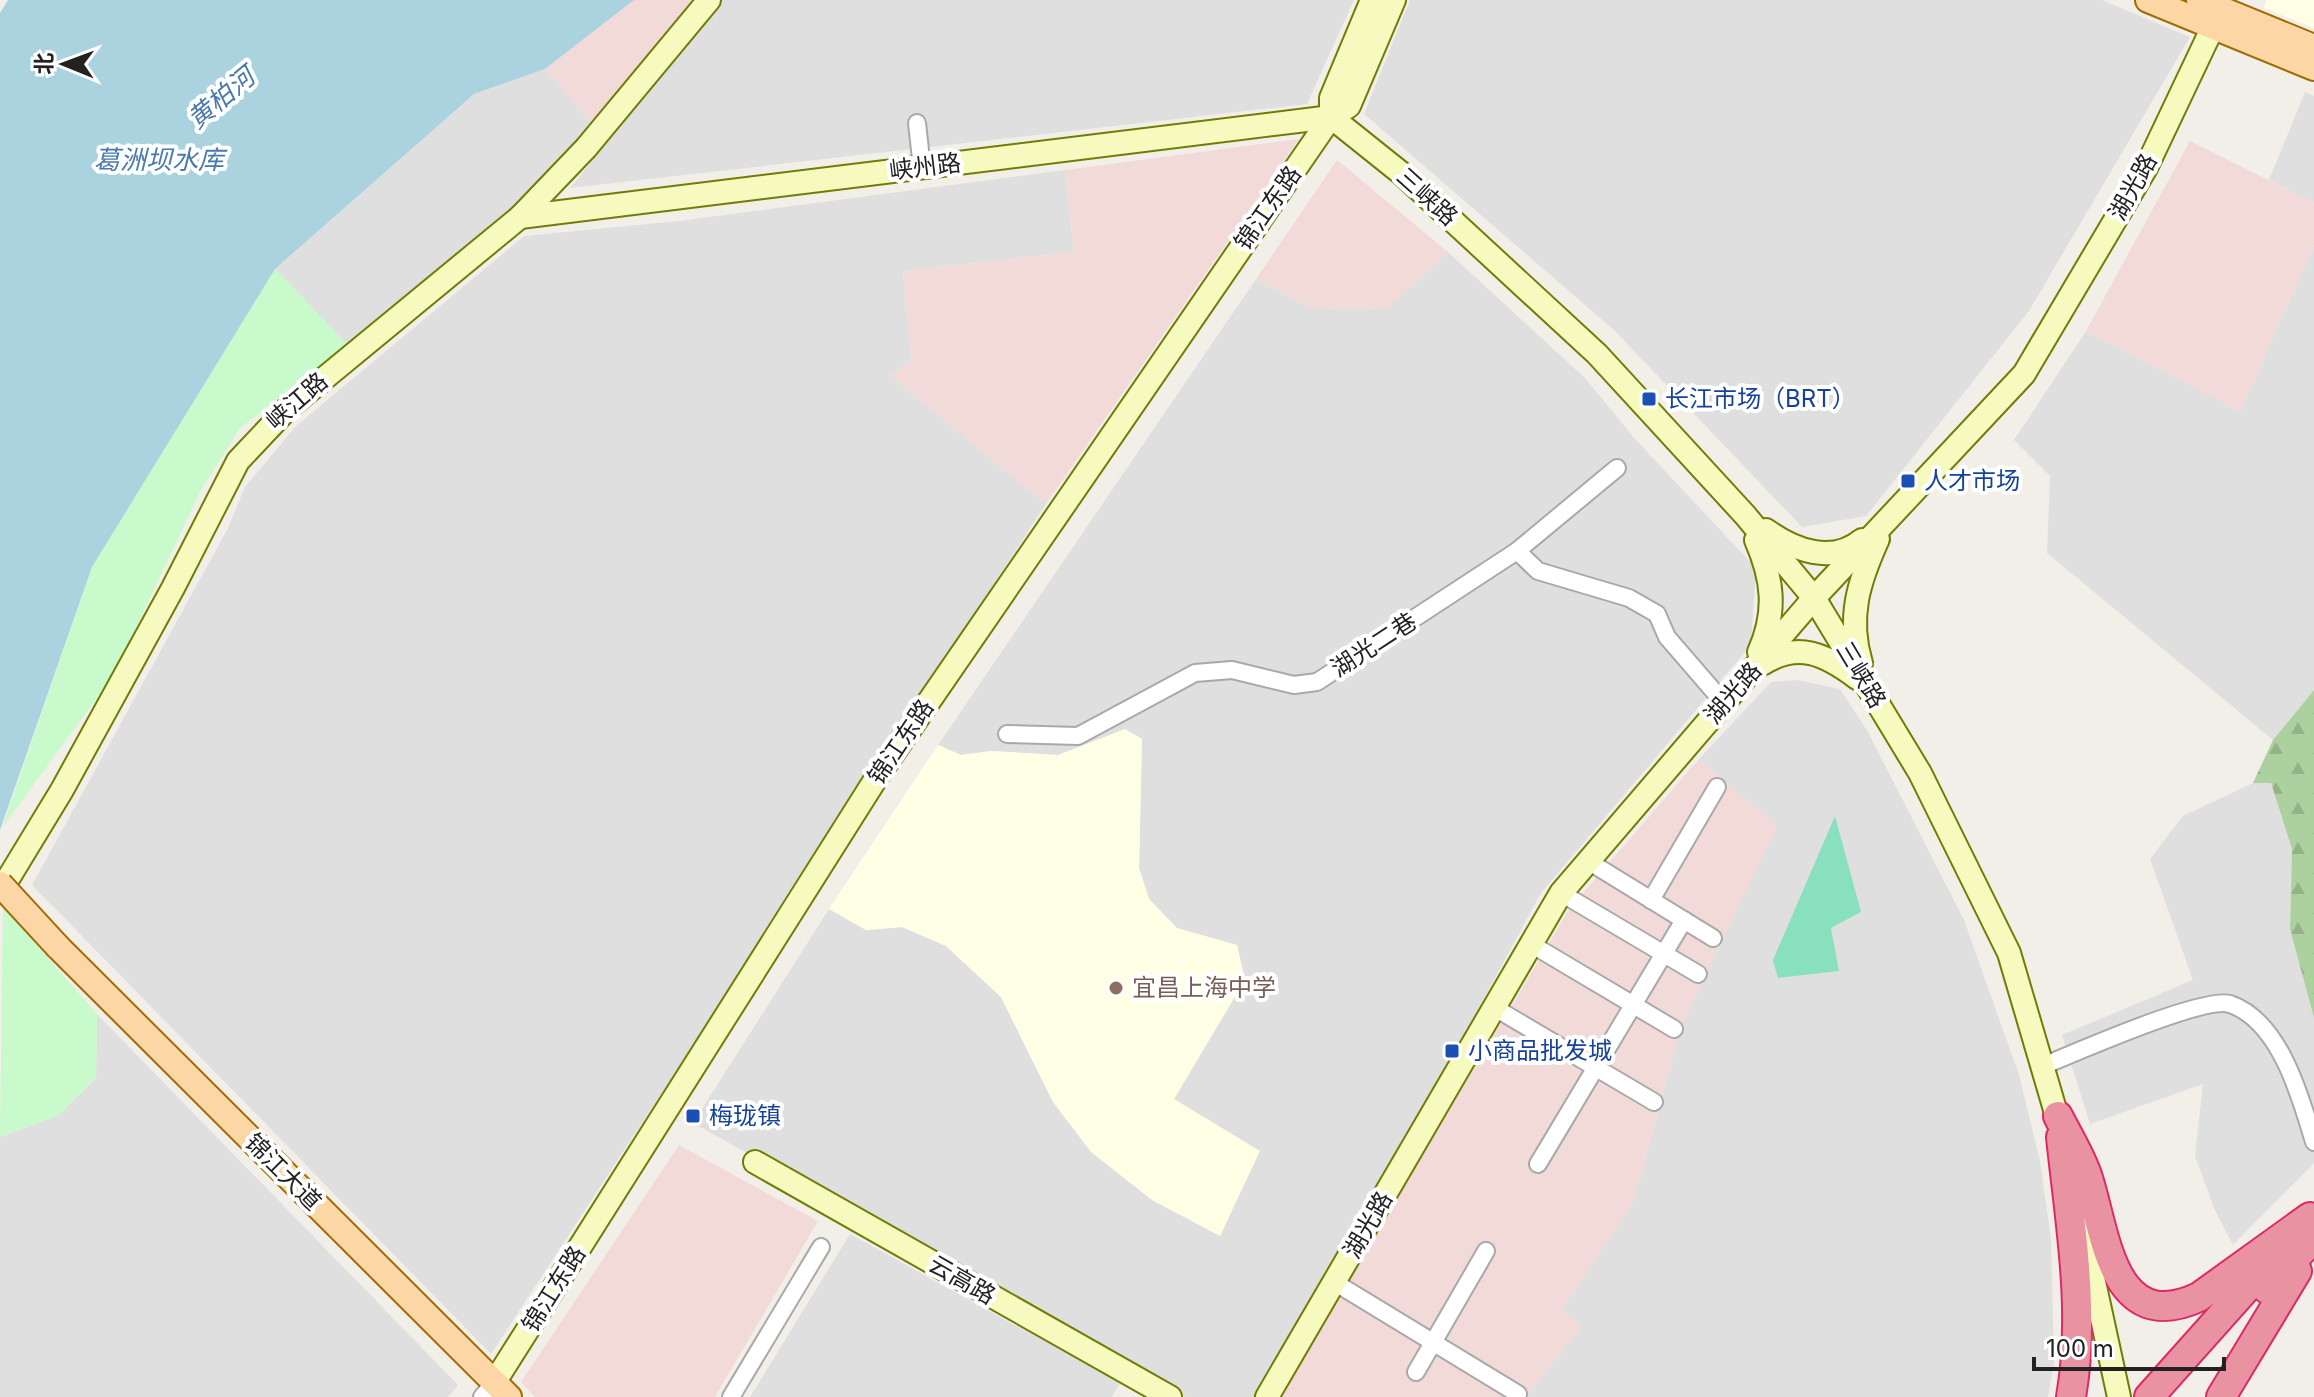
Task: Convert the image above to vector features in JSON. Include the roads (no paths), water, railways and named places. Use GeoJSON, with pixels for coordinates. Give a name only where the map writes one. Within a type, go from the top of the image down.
{"type":"FeatureCollection","features":[{"type":"Feature","properties":{"kind":"highway"},"geometry":{"type":"LineString","coordinates":[[2058,1116],[2087,1174],[2119,1280],[2142,1300],[2164,1306],[2183,1304],[2313,1226]]}},
{"type":"Feature","properties":{"kind":"highway"},"geometry":{"type":"LineString","coordinates":[[2058,1116],[2075,1267],[2076,1341],[2071,1397]]}},
{"type":"Feature","properties":{"kind":"highway"},"geometry":{"type":"LineString","coordinates":[[2164,1392],[2313,1226]]}},
{"type":"Feature","properties":{"kind":"highway"},"geometry":{"type":"LineString","coordinates":[[2221,1397],[2265,1330],[2313,1226]]}},
{"type":"Feature","properties":{"kind":"main road","name":"峡江路"},"geometry":{"type":"LineString","coordinates":[[0,892],[62,790],[173,588],[238,461],[287,409],[520,217],[586,148],[709,0]]}},
{"type":"Feature","properties":{"kind":"main road"},"geometry":{"type":"LineString","coordinates":[[1331,117],[1331,98],[1372,0]]}},
{"type":"Feature","properties":{"kind":"main road"},"geometry":{"type":"LineString","coordinates":[[1331,117],[1349,106],[1394,0]]}},
{"type":"Feature","properties":{"kind":"main road"},"geometry":{"type":"LineString","coordinates":[[2148,0],[2211,12],[2314,47]]}},
{"type":"Feature","properties":{"kind":"main road"},"geometry":{"type":"LineString","coordinates":[[2211,12],[2314,68]]}},
{"type":"Feature","properties":{"kind":"main road","name":"湖光路"},"geometry":{"type":"LineString","coordinates":[[1267,1397],[1561,893],[1814,598],[2024,374],[2146,168],[2211,12]]}},
{"type":"Feature","properties":{"kind":"main road","name":"峡州路"},"geometry":{"type":"LineString","coordinates":[[520,217],[1331,117]]}},
{"type":"Feature","properties":{"kind":"main road","name":"三峡路"},"geometry":{"type":"LineString","coordinates":[[1331,117],[1401,173],[1597,354],[1745,515],[1814,598],[1920,773],[2009,953],[2058,1116],[2119,1397]]}},
{"type":"Feature","properties":{"kind":"main road","name":"锦江东路"},"geometry":{"type":"LineString","coordinates":[[495,1392],[877,777],[1331,117]]}},
{"type":"Feature","properties":{"kind":"main road"},"geometry":{"type":"LineString","coordinates":[[1745,515],[1787,545],[1821,555],[1854,547],[1887,520]]}},
{"type":"Feature","properties":{"kind":"main road"},"geometry":{"type":"LineString","coordinates":[[1745,515],[1766,562],[1773,595],[1770,629],[1751,671]]}},
{"type":"Feature","properties":{"kind":"main road"},"geometry":{"type":"LineString","coordinates":[[1868,687],[1855,642],[1854,608],[1863,572],[1887,520]]}},
{"type":"Feature","properties":{"kind":"main road"},"geometry":{"type":"LineString","coordinates":[[1751,671],[1779,653],[1807,651],[1837,663],[1868,687]]}},
{"type":"Feature","properties":{"kind":"main road","name":"锦江大道"},"geometry":{"type":"LineString","coordinates":[[0,884],[58,947],[495,1392]]}},
{"type":"Feature","properties":{"kind":"main road","name":"云高路"},"geometry":{"type":"LineString","coordinates":[[755,1162],[1159,1395]]}},
{"type":"Feature","properties":{"kind":"street"},"geometry":{"type":"LineString","coordinates":[[917,123],[922,168]]}},
{"type":"Feature","properties":{"kind":"street","name":"湖光二巷"},"geometry":{"type":"LineString","coordinates":[[1007,734],[1078,736],[1195,673],[1232,670],[1294,685],[1317,682],[1517,551],[1617,468]]}},
{"type":"Feature","properties":{"kind":"street"},"geometry":{"type":"LineString","coordinates":[[1517,551],[1538,571],[1629,598],[1657,614],[1667,637],[1724,703]]}},
{"type":"Feature","properties":{"kind":"street"},"geometry":{"type":"LineString","coordinates":[[1651,900],[1717,787]]}},
{"type":"Feature","properties":{"kind":"street"},"geometry":{"type":"LineString","coordinates":[[1588,861],[1713,938]]}},
{"type":"Feature","properties":{"kind":"street"},"geometry":{"type":"LineString","coordinates":[[1561,893],[1698,974]]}},
{"type":"Feature","properties":{"kind":"street"},"geometry":{"type":"LineString","coordinates":[[1538,1164],[1684,920]]}},
{"type":"Feature","properties":{"kind":"street"},"geometry":{"type":"LineString","coordinates":[[1531,944],[1674,1029]]}},
{"type":"Feature","properties":{"kind":"street"},"geometry":{"type":"LineString","coordinates":[[2043,1066],[2175,1015],[2211,1004],[2230,1004],[2264,1028],[2286,1061],[2314,1142]]}},
{"type":"Feature","properties":{"kind":"street"},"geometry":{"type":"LineString","coordinates":[[1495,1008],[1654,1102]]}},
{"type":"Feature","properties":{"kind":"street"},"geometry":{"type":"LineString","coordinates":[[731,1397],[821,1247]]}},
{"type":"Feature","properties":{"kind":"street"},"geometry":{"type":"LineString","coordinates":[[1416,1372],[1486,1251]]}},
{"type":"Feature","properties":{"kind":"street"},"geometry":{"type":"LineString","coordinates":[[1334,1282],[1518,1394]]}},
{"type":"Feature","properties":{"kind":"water","name":"葛洲坝水库"},"geometry":{"type":"Polygon","coordinates":[[[8,0],[634,0],[545,69],[474,94],[275,269],[92,567],[0,830],[0,13],[8,0]]]}},
{"type":"Feature","properties":{"kind":"place","name":"长江市场（BRT）"},"geometry":{"type":"Point","coordinates":[1649,399]}},
{"type":"Feature","properties":{"kind":"place","name":"人才市场"},"geometry":{"type":"Point","coordinates":[1908,481]}},
{"type":"Feature","properties":{"kind":"place","name":"宜昌上海中学"},"geometry":{"type":"Point","coordinates":[1116,988]}},
{"type":"Feature","properties":{"kind":"place","name":"小商品批发城"},"geometry":{"type":"Point","coordinates":[1452,1051]}},
{"type":"Feature","properties":{"kind":"place","name":"梅珑镇"},"geometry":{"type":"Point","coordinates":[693,1116]}},
{"type":"Feature","properties":{"kind":"water label","name":"黄柏河"},"geometry":{"type":"Point","coordinates":[221,98]}}]}
